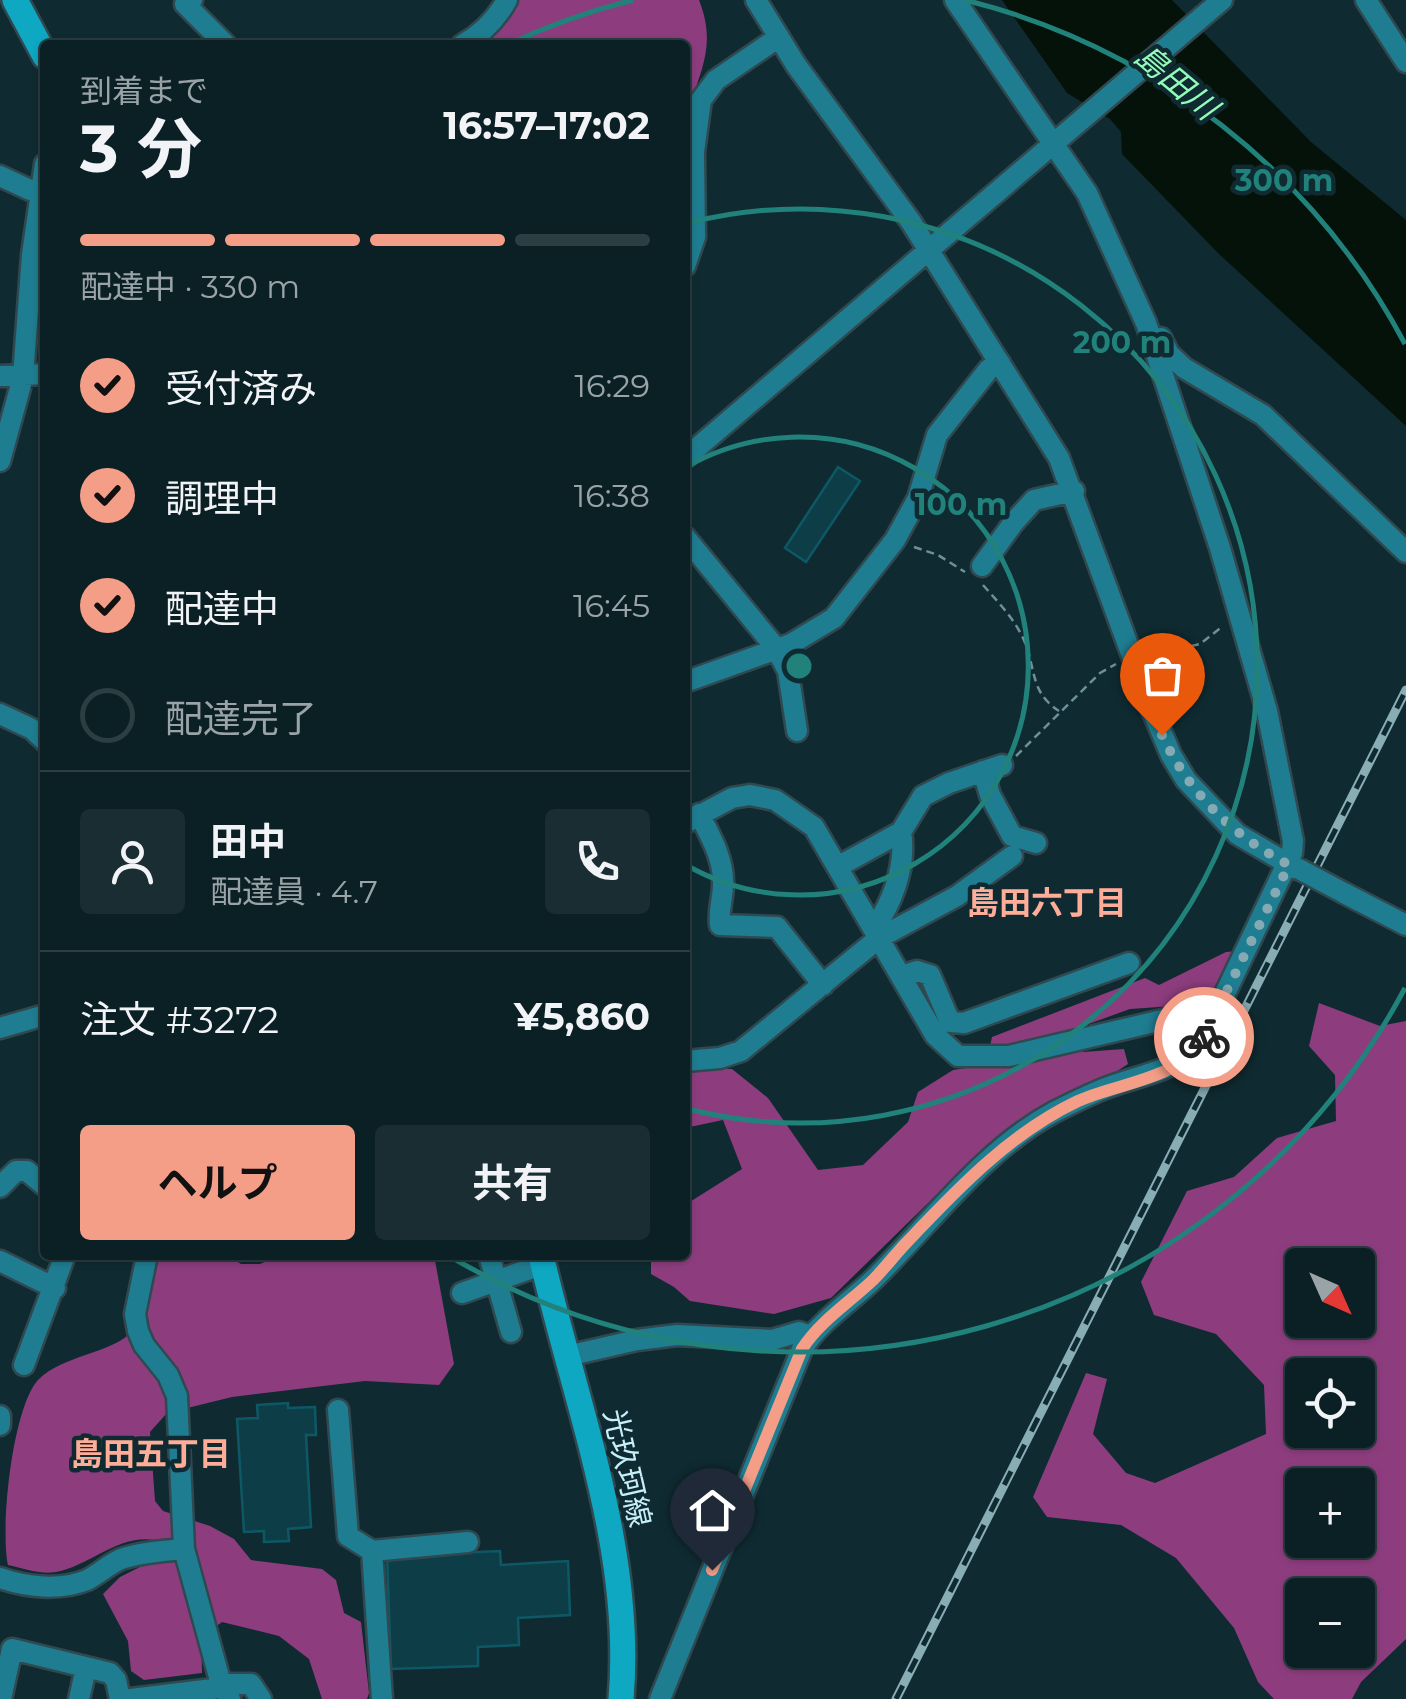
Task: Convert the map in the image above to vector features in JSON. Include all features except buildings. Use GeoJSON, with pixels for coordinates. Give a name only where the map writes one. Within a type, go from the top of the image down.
{"type":"FeatureCollection","features":[{"type":"Feature","properties":{"kind":"main road"},"geometry":{"type":"LineString","coordinates":[[15,0],[40,47]]}},
{"type":"Feature","properties":{"kind":"main road","name":"光玖珂線"},"geometry":{"type":"LineString","coordinates":[[542,1260],[613,1553],[623,1620],[620,1699]]}},
{"type":"Feature","properties":{"kind":"street"},"geometry":{"type":"LineString","coordinates":[[192,0],[185,4],[221,40]]}},
{"type":"Feature","properties":{"kind":"street"},"geometry":{"type":"LineString","coordinates":[[471,40],[497,18],[507,0]]}},
{"type":"Feature","properties":{"kind":"street"},"geometry":{"type":"LineString","coordinates":[[756,0],[778,37],[929,249],[1060,458],[1162,735],[1186,780],[1237,834],[1406,925]]}},
{"type":"Feature","properties":{"kind":"street"},"geometry":{"type":"LineString","coordinates":[[660,1699],[802,1349],[811,1336],[1022,1133],[1104,1089],[1184,1061],[1200,1046],[1294,867],[1294,841],[1268,711],[1220,548],[1146,323],[1061,138],[955,0]]}},
{"type":"Feature","properties":{"kind":"street"},"geometry":{"type":"LineString","coordinates":[[690,454],[1222,0]]}},
{"type":"Feature","properties":{"kind":"street"},"geometry":{"type":"LineString","coordinates":[[1366,0],[1406,62]]}},
{"type":"Feature","properties":{"kind":"street"},"geometry":{"type":"LineString","coordinates":[[690,252],[695,237],[694,152],[701,100],[716,80],[778,37]]}},
{"type":"Feature","properties":{"kind":"street"},"geometry":{"type":"LineString","coordinates":[[0,176],[30,190],[39,190]]}},
{"type":"Feature","properties":{"kind":"street"},"geometry":{"type":"LineString","coordinates":[[0,462],[23,377],[40,186]]}},
{"type":"Feature","properties":{"kind":"street"},"geometry":{"type":"LineString","coordinates":[[1146,323],[1184,368],[1263,416],[1406,552]]}},
{"type":"Feature","properties":{"kind":"street"},"geometry":{"type":"LineString","coordinates":[[690,680],[804,637],[834,618],[896,540],[918,498],[937,435],[989,370],[1000,362]]}},
{"type":"Feature","properties":{"kind":"street"},"geometry":{"type":"LineString","coordinates":[[0,376],[40,375]]}},
{"type":"Feature","properties":{"kind":"street"},"geometry":{"type":"LineString","coordinates":[[976,574],[1034,500],[1074,491]]}},
{"type":"Feature","properties":{"kind":"street"},"geometry":{"type":"LineString","coordinates":[[690,544],[776,648],[788,671],[797,731]]}},
{"type":"Feature","properties":{"kind":"street"},"geometry":{"type":"LineString","coordinates":[[0,714],[40,736]]}},
{"type":"Feature","properties":{"kind":"street"},"geometry":{"type":"LineString","coordinates":[[839,866],[901,832],[923,796],[949,782],[993,768],[990,794],[1012,836],[1036,843]]}},
{"type":"Feature","properties":{"kind":"street"},"geometry":{"type":"LineString","coordinates":[[823,985],[778,928],[720,925],[718,906],[724,877],[716,846],[692,818],[732,798],[750,796],[775,800],[814,827],[935,1034],[958,1056],[1010,1056],[1201,1010],[1215,1016]]}},
{"type":"Feature","properties":{"kind":"street"},"geometry":{"type":"LineString","coordinates":[[882,916],[894,895],[903,844],[901,832]]}},
{"type":"Feature","properties":{"kind":"street"},"geometry":{"type":"LineString","coordinates":[[690,1061],[742,1051],[880,938],[957,896],[1012,856]]}},
{"type":"Feature","properties":{"kind":"street"},"geometry":{"type":"LineString","coordinates":[[901,976],[917,971],[930,975],[944,1014],[950,1022],[964,1023],[1129,963]]}},
{"type":"Feature","properties":{"kind":"street"},"geometry":{"type":"LineString","coordinates":[[0,1028],[40,1016]]}},
{"type":"Feature","properties":{"kind":"street"},"geometry":{"type":"LineString","coordinates":[[0,1187],[16,1171],[27,1171],[40,1182]]}},
{"type":"Feature","properties":{"kind":"street"},"geometry":{"type":"LineString","coordinates":[[24,1365],[64,1260]]}},
{"type":"Feature","properties":{"kind":"street"},"geometry":{"type":"LineString","coordinates":[[146,1260],[134,1314],[144,1346],[168,1375],[177,1396],[184,1549],[226,1692]]}},
{"type":"Feature","properties":{"kind":"street"},"geometry":{"type":"LineString","coordinates":[[490,1260],[510,1332]]}},
{"type":"Feature","properties":{"kind":"street"},"geometry":{"type":"LineString","coordinates":[[462,1293],[542,1260]]}},
{"type":"Feature","properties":{"kind":"street"},"geometry":{"type":"LineString","coordinates":[[0,1261],[56,1288]]}},
{"type":"Feature","properties":{"kind":"street"},"geometry":{"type":"LineString","coordinates":[[566,1356],[677,1335],[772,1340],[799,1332],[811,1336]]}},
{"type":"Feature","properties":{"kind":"street"},"geometry":{"type":"LineString","coordinates":[[338,1410],[348,1536],[372,1552],[468,1542]]}},
{"type":"Feature","properties":{"kind":"street"},"geometry":{"type":"LineString","coordinates":[[0,1416],[0,1425]]}},
{"type":"Feature","properties":{"kind":"street"},"geometry":{"type":"LineString","coordinates":[[0,1578],[22,1585],[56,1586],[85,1581],[118,1560],[138,1554],[184,1549]]}},
{"type":"Feature","properties":{"kind":"street"},"geometry":{"type":"LineString","coordinates":[[372,1552],[382,1699]]}},
{"type":"Feature","properties":{"kind":"street"},"geometry":{"type":"LineString","coordinates":[[0,1699],[12,1649],[110,1674],[116,1680],[120,1699]]}},
{"type":"Feature","properties":{"kind":"street"},"geometry":{"type":"LineString","coordinates":[[79,1699],[86,1668]]}},
{"type":"Feature","properties":{"kind":"street"},"geometry":{"type":"LineString","coordinates":[[131,1699],[213,1689],[226,1692],[251,1684],[261,1699]]}},
{"type":"Feature","properties":{"kind":"path"},"geometry":{"type":"LineString","coordinates":[[896,540],[976,574],[1013,618],[1024,639],[1039,695],[1060,712]]}},
{"type":"Feature","properties":{"kind":"path"},"geometry":{"type":"LineString","coordinates":[[993,768],[1014,758],[1100,673],[1134,658],[1200,644],[1219,631],[1236,610]]}},
{"type":"Feature","properties":{"kind":"shaded area"},"geometry":{"type":"Polygon","coordinates":[[[500,0],[699,0],[707,40],[690,104],[690,40],[490,40],[510,15],[500,0]]]}},
{"type":"Feature","properties":{"kind":"shaded area"},"geometry":{"type":"Polygon","coordinates":[[[1238,951],[1214,996],[1188,1005],[1130,1009],[1080,1027],[1083,1052],[1124,1049],[1128,1064],[1040,1109],[972,1160],[831,1298],[774,1314],[690,1301],[651,1274],[651,1260],[690,1260],[690,1202],[742,1169],[723,1120],[690,1127],[690,1068],[732,1069],[768,1098],[818,1170],[863,1165],[908,1122],[918,1092],[953,1070],[986,1065],[992,1037],[1145,978],[1159,985],[1226,952],[1238,951]]]}},
{"type":"Feature","properties":{"kind":"shaded area"},"geometry":{"type":"Polygon","coordinates":[[[1319,1003],[1380,1026],[1406,1021],[1406,1639],[1361,1682],[1352,1699],[1274,1699],[1258,1682],[1234,1628],[1176,1558],[1121,1525],[1047,1517],[1033,1497],[1086,1373],[1107,1379],[1093,1434],[1126,1473],[1155,1483],[1266,1434],[1264,1385],[1216,1334],[1154,1315],[1141,1282],[1187,1191],[1234,1177],[1277,1138],[1336,1121],[1335,1075],[1309,1046],[1319,1003]]]}},
{"type":"Feature","properties":{"kind":"shaded area"},"geometry":{"type":"Polygon","coordinates":[[[157,1260],[235,1260],[260,1264],[269,1260],[435,1260],[454,1364],[439,1385],[365,1381],[232,1397],[167,1413],[150,1432],[155,1501],[163,1511],[210,1526],[234,1539],[251,1560],[322,1569],[336,1580],[344,1613],[361,1622],[367,1699],[322,1699],[309,1659],[279,1636],[222,1622],[201,1637],[202,1673],[144,1680],[131,1671],[128,1641],[103,1594],[120,1577],[152,1561],[154,1540],[141,1539],[116,1546],[56,1572],[8,1565],[10,1469],[30,1393],[49,1371],[129,1334],[145,1307],[157,1260]]]}},
{"type":"Feature","properties":{"kind":"water","name":"島田川"},"geometry":{"type":"Polygon","coordinates":[[[1002,0],[1172,0],[1311,142],[1406,220],[1406,426],[1219,254],[1122,154],[1121,132],[1110,119],[1067,93],[1002,0]]]}},
{"type":"Feature","properties":{"kind":"railway"},"geometry":{"type":"LineString","coordinates":[[896,1699],[1406,690]]}},
{"type":"Feature","properties":{"kind":"way so far"},"geometry":{"type":"LineString","coordinates":[[1162,735],[1186,780],[1204,801],[1237,834],[1289,865],[1204,1037]]}},
{"type":"Feature","properties":{"kind":"district","name":"島田六丁目"},"geometry":{"type":"Point","coordinates":[1047,903]}},
{"type":"Feature","properties":{"kind":"district","name":"島田五丁目"},"geometry":{"type":"Point","coordinates":[151,1454]}},
{"type":"Feature","properties":{"kind":"route"},"geometry":{"type":"LineString","coordinates":[[712,1570],[802,1349],[811,1336],[1022,1133],[1104,1089],[1184,1061],[1204,1037]]}}]}
